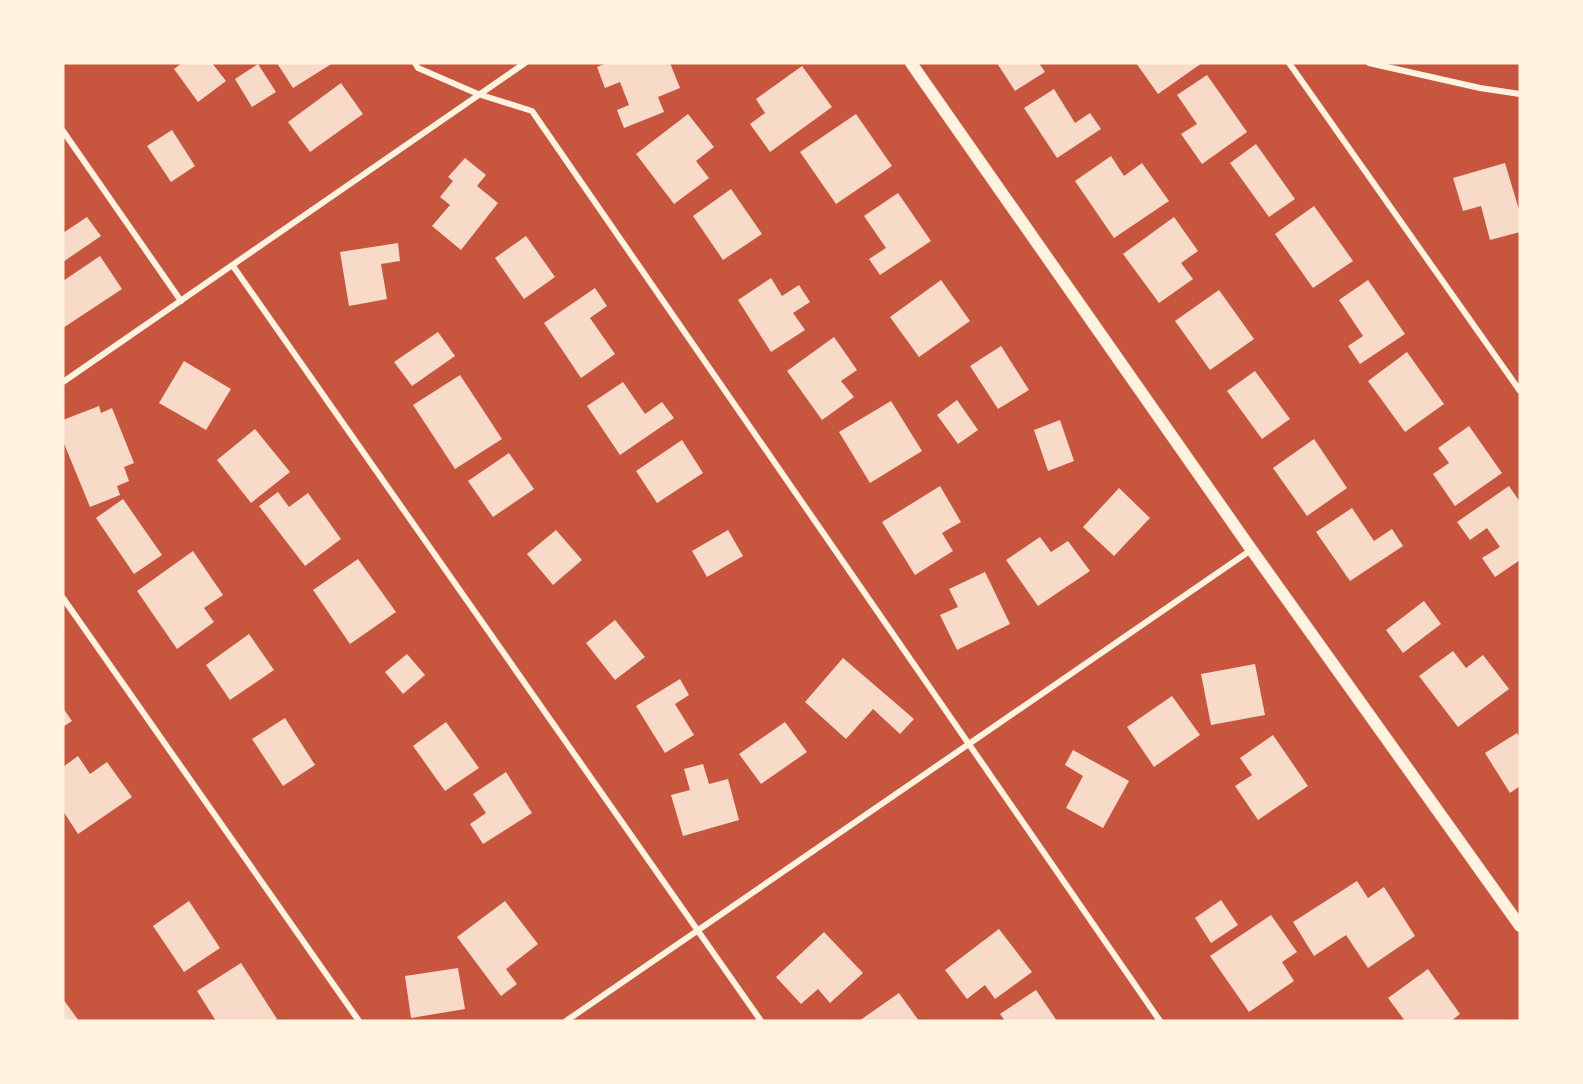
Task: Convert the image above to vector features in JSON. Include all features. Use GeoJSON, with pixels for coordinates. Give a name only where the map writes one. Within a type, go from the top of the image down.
{"type":"FeatureCollection","features":[{"type":"Feature","properties":{"kind":"main road"},"geometry":{"type":"LineString","coordinates":[[910,63],[1251,549],[1520,926]]}},
{"type":"Feature","properties":{"kind":"street"},"geometry":{"type":"LineString","coordinates":[[415,63],[418,68],[478,94],[532,111],[1160,1021]]}},
{"type":"Feature","properties":{"kind":"street"},"geometry":{"type":"LineString","coordinates":[[63,382],[525,63]]}},
{"type":"Feature","properties":{"kind":"street"},"geometry":{"type":"LineString","coordinates":[[1289,63],[1520,391]]}},
{"type":"Feature","properties":{"kind":"street"},"geometry":{"type":"LineString","coordinates":[[1369,63],[1480,88],[1520,94]]}},
{"type":"Feature","properties":{"kind":"street"},"geometry":{"type":"LineString","coordinates":[[63,131],[181,301]]}},
{"type":"Feature","properties":{"kind":"street"},"geometry":{"type":"LineString","coordinates":[[233,266],[760,1021]]}},
{"type":"Feature","properties":{"kind":"street"},"geometry":{"type":"LineString","coordinates":[[566,1021],[1251,549]]}},
{"type":"Feature","properties":{"kind":"street"},"geometry":{"type":"LineString","coordinates":[[63,598],[359,1021]]}},
{"type":"Feature","properties":{"kind":"building"},"geometry":{"type":"Polygon","coordinates":[[[182,63],[212,63],[226,81],[198,102],[174,69],[182,63]]]}},
{"type":"Feature","properties":{"kind":"building"},"geometry":{"type":"Polygon","coordinates":[[[277,63],[333,63],[293,88],[277,63]]]}},
{"type":"Feature","properties":{"kind":"building"},"geometry":{"type":"Polygon","coordinates":[[[607,63],[670,63],[680,88],[658,97],[664,112],[624,128],[617,110],[629,105],[620,82],[605,88],[597,67],[607,63]]]}},
{"type":"Feature","properties":{"kind":"building"},"geometry":{"type":"Polygon","coordinates":[[[997,63],[1039,63],[1045,72],[1015,91],[997,63]]]}},
{"type":"Feature","properties":{"kind":"building"},"geometry":{"type":"Polygon","coordinates":[[[1136,63],[1202,63],[1158,94],[1136,63]]]}},
{"type":"Feature","properties":{"kind":"building"},"geometry":{"type":"Polygon","coordinates":[[[258,64],[276,92],[252,107],[235,79],[258,64]]]}},
{"type":"Feature","properties":{"kind":"building"},"geometry":{"type":"Polygon","coordinates":[[[802,66],[832,107],[770,152],[750,124],[765,113],[756,99],[802,66]]]}},
{"type":"Feature","properties":{"kind":"building"},"geometry":{"type":"Polygon","coordinates":[[[1207,75],[1247,132],[1202,164],[1181,134],[1197,124],[1177,95],[1207,75]]]}},
{"type":"Feature","properties":{"kind":"building"},"geometry":{"type":"Polygon","coordinates":[[[341,83],[363,114],[310,152],[288,122],[341,83]]]}},
{"type":"Feature","properties":{"kind":"building"},"geometry":{"type":"Polygon","coordinates":[[[1054,89],[1075,123],[1090,113],[1101,129],[1057,158],[1024,108],[1054,89]]]}},
{"type":"Feature","properties":{"kind":"building"},"geometry":{"type":"Polygon","coordinates":[[[688,114],[714,147],[696,161],[709,178],[674,204],[636,154],[688,114]]]}},
{"type":"Feature","properties":{"kind":"building"},"geometry":{"type":"Polygon","coordinates":[[[856,114],[892,166],[836,204],[800,152],[856,114]]]}},
{"type":"Feature","properties":{"kind":"building"},"geometry":{"type":"Polygon","coordinates":[[[172,130],[195,166],[171,182],[147,146],[172,130]]]}},
{"type":"Feature","properties":{"kind":"building"},"geometry":{"type":"Polygon","coordinates":[[[1256,144],[1295,199],[1269,217],[1230,163],[1256,144]]]}},
{"type":"Feature","properties":{"kind":"building"},"geometry":{"type":"Polygon","coordinates":[[[1111,156],[1124,176],[1142,163],[1169,201],[1114,238],[1075,181],[1111,156]]]}},
{"type":"Feature","properties":{"kind":"building"},"geometry":{"type":"Polygon","coordinates":[[[465,158],[486,175],[477,186],[498,203],[461,250],[432,226],[450,205],[440,197],[453,181],[448,177],[465,158]]]}},
{"type":"Feature","properties":{"kind":"building"},"geometry":{"type":"Polygon","coordinates":[[[1505,163],[1520,213],[1520,232],[1490,240],[1481,206],[1463,211],[1453,178],[1505,163]]]}},
{"type":"Feature","properties":{"kind":"building"},"geometry":{"type":"Polygon","coordinates":[[[731,189],[762,234],[723,260],[693,216],[731,189]]]}},
{"type":"Feature","properties":{"kind":"building"},"geometry":{"type":"Polygon","coordinates":[[[898,193],[931,241],[880,275],[869,259],[886,248],[864,216],[898,193]]]}},
{"type":"Feature","properties":{"kind":"building"},"geometry":{"type":"Polygon","coordinates":[[[1314,206],[1353,261],[1313,288],[1275,234],[1314,206]]]}},
{"type":"Feature","properties":{"kind":"building"},"geometry":{"type":"Polygon","coordinates":[[[87,217],[101,236],[63,262],[63,233],[87,217]]]}},
{"type":"Feature","properties":{"kind":"building"},"geometry":{"type":"Polygon","coordinates":[[[1174,217],[1198,251],[1181,263],[1193,279],[1159,303],[1123,254],[1174,217]]]}},
{"type":"Feature","properties":{"kind":"building"},"geometry":{"type":"Polygon","coordinates":[[[526,236],[555,277],[524,299],[495,258],[526,236]]]}},
{"type":"Feature","properties":{"kind":"building"},"geometry":{"type":"Polygon","coordinates":[[[398,243],[400,261],[381,264],[387,299],[349,306],[340,252],[398,243]]]}},
{"type":"Feature","properties":{"kind":"building"},"geometry":{"type":"Polygon","coordinates":[[[100,256],[122,289],[63,328],[63,281],[100,256]]]}},
{"type":"Feature","properties":{"kind":"building"},"geometry":{"type":"Polygon","coordinates":[[[771,278],[782,296],[799,285],[810,302],[793,313],[805,330],[771,352],[738,300],[771,278]]]}},
{"type":"Feature","properties":{"kind":"building"},"geometry":{"type":"Polygon","coordinates":[[[941,280],[970,321],[919,357],[890,317],[941,280]]]}},
{"type":"Feature","properties":{"kind":"building"},"geometry":{"type":"Polygon","coordinates":[[[1368,280],[1405,334],[1360,364],[1348,346],[1363,336],[1339,300],[1368,280]]]}},
{"type":"Feature","properties":{"kind":"building"},"geometry":{"type":"Polygon","coordinates":[[[595,288],[607,306],[590,318],[615,354],[581,378],[544,323],[595,288]]]}},
{"type":"Feature","properties":{"kind":"building"},"geometry":{"type":"Polygon","coordinates":[[[1219,290],[1254,339],[1210,370],[1175,321],[1219,290]]]}},
{"type":"Feature","properties":{"kind":"building"},"geometry":{"type":"Polygon","coordinates":[[[438,332],[455,356],[412,386],[394,362],[438,332]]]}},
{"type":"Feature","properties":{"kind":"building"},"geometry":{"type":"Polygon","coordinates":[[[834,337],[857,370],[841,381],[854,397],[822,420],[787,371],[834,337]]]}},
{"type":"Feature","properties":{"kind":"building"},"geometry":{"type":"Polygon","coordinates":[[[1001,346],[1029,390],[998,409],[970,366],[1001,346]]]}},
{"type":"Feature","properties":{"kind":"building"},"geometry":{"type":"Polygon","coordinates":[[[1407,352],[1444,404],[1405,432],[1368,381],[1407,352]]]}},
{"type":"Feature","properties":{"kind":"building"},"geometry":{"type":"Polygon","coordinates":[[[184,361],[231,389],[206,430],[159,403],[184,361]]]}},
{"type":"Feature","properties":{"kind":"building"},"geometry":{"type":"Polygon","coordinates":[[[1255,371],[1290,419],[1262,439],[1227,391],[1255,371]]]}},
{"type":"Feature","properties":{"kind":"building"},"geometry":{"type":"Polygon","coordinates":[[[460,375],[502,439],[455,469],[413,405],[460,375]]]}},
{"type":"Feature","properties":{"kind":"building"},"geometry":{"type":"Polygon","coordinates":[[[623,382],[645,414],[662,402],[674,418],[620,455],[587,406],[623,382]]]}},
{"type":"Feature","properties":{"kind":"building"},"geometry":{"type":"Polygon","coordinates":[[[957,400],[978,430],[958,444],[937,415],[957,400]]]}},
{"type":"Feature","properties":{"kind":"building"},"geometry":{"type":"Polygon","coordinates":[[[891,401],[922,451],[870,483],[839,432],[891,401]]]}},
{"type":"Feature","properties":{"kind":"building"},"geometry":{"type":"Polygon","coordinates":[[[99,406],[101,413],[112,408],[134,463],[124,467],[129,481],[117,486],[120,495],[90,507],[63,441],[63,420],[99,406]]]}},
{"type":"Feature","properties":{"kind":"building"},"geometry":{"type":"Polygon","coordinates":[[[1060,420],[1074,461],[1048,471],[1034,430],[1060,420]]]}},
{"type":"Feature","properties":{"kind":"building"},"geometry":{"type":"Polygon","coordinates":[[[1469,426],[1502,473],[1455,506],[1433,474],[1449,463],[1438,448],[1469,426]]]}},
{"type":"Feature","properties":{"kind":"building"},"geometry":{"type":"Polygon","coordinates":[[[255,429],[290,472],[251,503],[217,460],[255,429]]]}},
{"type":"Feature","properties":{"kind":"building"},"geometry":{"type":"Polygon","coordinates":[[[1314,439],[1347,488],[1307,516],[1273,468],[1314,439]]]}},
{"type":"Feature","properties":{"kind":"building"},"geometry":{"type":"Polygon","coordinates":[[[682,440],[703,473],[657,503],[636,471],[682,440]]]}},
{"type":"Feature","properties":{"kind":"building"},"geometry":{"type":"Polygon","coordinates":[[[509,453],[534,489],[493,517],[468,481],[509,453]]]}},
{"type":"Feature","properties":{"kind":"building"},"geometry":{"type":"Polygon","coordinates":[[[940,486],[961,522],[942,533],[953,551],[915,575],[882,522],[940,486]]]}},
{"type":"Feature","properties":{"kind":"building"},"geometry":{"type":"Polygon","coordinates":[[[1509,486],[1520,502],[1520,560],[1495,577],[1482,558],[1500,547],[1487,528],[1470,540],[1457,522],[1509,486]]]}},
{"type":"Feature","properties":{"kind":"building"},"geometry":{"type":"Polygon","coordinates":[[[1119,488],[1150,518],[1114,556],[1083,527],[1119,488]]]}},
{"type":"Feature","properties":{"kind":"building"},"geometry":{"type":"Polygon","coordinates":[[[278,492],[289,507],[308,493],[341,539],[305,566],[259,506],[278,492]]]}},
{"type":"Feature","properties":{"kind":"building"},"geometry":{"type":"Polygon","coordinates":[[[123,499],[162,555],[134,574],[96,518],[123,499]]]}},
{"type":"Feature","properties":{"kind":"building"},"geometry":{"type":"Polygon","coordinates":[[[1352,508],[1374,541],[1392,529],[1403,546],[1350,581],[1316,532],[1352,508]]]}},
{"type":"Feature","properties":{"kind":"building"},"geometry":{"type":"Polygon","coordinates":[[[556,530],[582,560],[553,585],[527,554],[556,530]]]}},
{"type":"Feature","properties":{"kind":"building"},"geometry":{"type":"Polygon","coordinates":[[[728,530],[743,556],[707,577],[692,551],[728,530]]]}},
{"type":"Feature","properties":{"kind":"building"},"geometry":{"type":"Polygon","coordinates":[[[1040,537],[1051,552],[1068,541],[1090,571],[1038,606],[1006,560],[1040,537]]]}},
{"type":"Feature","properties":{"kind":"building"},"geometry":{"type":"Polygon","coordinates":[[[193,551],[223,595],[204,608],[214,622],[177,649],[137,591],[193,551]]]}},
{"type":"Feature","properties":{"kind":"building"},"geometry":{"type":"Polygon","coordinates":[[[358,559],[396,612],[350,644],[313,590],[358,559]]]}},
{"type":"Feature","properties":{"kind":"building"},"geometry":{"type":"Polygon","coordinates":[[[985,572],[1010,624],[957,650],[940,615],[958,607],[949,589],[985,572]]]}},
{"type":"Feature","properties":{"kind":"building"},"geometry":{"type":"Polygon","coordinates":[[[1424,601],[1441,624],[1403,653],[1386,630],[1424,601]]]}},
{"type":"Feature","properties":{"kind":"building"},"geometry":{"type":"Polygon","coordinates":[[[615,620],[645,657],[615,680],[586,643],[615,620]]]}},
{"type":"Feature","properties":{"kind":"building"},"geometry":{"type":"Polygon","coordinates":[[[249,634],[274,670],[230,700],[206,665],[249,634]]]}},
{"type":"Feature","properties":{"kind":"building"},"geometry":{"type":"Polygon","coordinates":[[[1453,651],[1466,668],[1483,655],[1509,689],[1458,727],[1419,676],[1453,651]]]}},
{"type":"Feature","properties":{"kind":"building"},"geometry":{"type":"Polygon","coordinates":[[[407,654],[425,675],[403,694],[385,672],[407,654]]]}},
{"type":"Feature","properties":{"kind":"building"},"geometry":{"type":"Polygon","coordinates":[[[843,658],[914,719],[900,734],[873,709],[846,739],[805,702],[843,658]]]}},
{"type":"Feature","properties":{"kind":"building"},"geometry":{"type":"Polygon","coordinates":[[[1255,664],[1265,715],[1211,725],[1201,674],[1255,664]]]}},
{"type":"Feature","properties":{"kind":"building"},"geometry":{"type":"Polygon","coordinates":[[[680,679],[689,695],[675,704],[694,735],[665,753],[636,706],[680,679]]]}},
{"type":"Feature","properties":{"kind":"building"},"geometry":{"type":"Polygon","coordinates":[[[1172,696],[1200,735],[1154,767],[1127,727],[1172,696]]]}},
{"type":"Feature","properties":{"kind":"building"},"geometry":{"type":"Polygon","coordinates":[[[63,708],[72,721],[63,727],[63,708]]]}},
{"type":"Feature","properties":{"kind":"building"},"geometry":{"type":"Polygon","coordinates":[[[285,718],[315,765],[283,786],[252,739],[285,718]]]}},
{"type":"Feature","properties":{"kind":"building"},"geometry":{"type":"Polygon","coordinates":[[[446,722],[479,768],[445,791],[413,746],[446,722]]]}},
{"type":"Feature","properties":{"kind":"building"},"geometry":{"type":"Polygon","coordinates":[[[785,722],[807,752],[761,784],[739,754],[785,722]]]}},
{"type":"Feature","properties":{"kind":"building"},"geometry":{"type":"Polygon","coordinates":[[[1517,733],[1520,738],[1520,786],[1510,793],[1485,753],[1517,733]]]}},
{"type":"Feature","properties":{"kind":"building"},"geometry":{"type":"Polygon","coordinates":[[[1273,735],[1308,786],[1258,820],[1235,786],[1252,775],[1240,758],[1273,735]]]}},
{"type":"Feature","properties":{"kind":"building"},"geometry":{"type":"Polygon","coordinates":[[[1073,750],[1129,781],[1103,828],[1066,808],[1083,776],[1065,765],[1073,750]]]}},
{"type":"Feature","properties":{"kind":"building"},"geometry":{"type":"Polygon","coordinates":[[[78,756],[90,774],[107,762],[132,797],[78,834],[63,811],[63,767],[78,756]]]}},
{"type":"Feature","properties":{"kind":"building"},"geometry":{"type":"Polygon","coordinates":[[[703,764],[709,784],[728,779],[739,820],[683,836],[671,795],[690,790],[684,769],[703,764]]]}},
{"type":"Feature","properties":{"kind":"building"},"geometry":{"type":"Polygon","coordinates":[[[506,772],[532,813],[483,844],[470,824],[486,813],[473,794],[506,772]]]}},
{"type":"Feature","properties":{"kind":"building"},"geometry":{"type":"Polygon","coordinates":[[[1357,881],[1368,898],[1384,887],[1415,936],[1368,968],[1346,935],[1314,956],[1293,922],[1357,881]]]}},
{"type":"Feature","properties":{"kind":"building"},"geometry":{"type":"Polygon","coordinates":[[[1221,900],[1238,925],[1211,943],[1195,918],[1221,900]]]}},
{"type":"Feature","properties":{"kind":"building"},"geometry":{"type":"Polygon","coordinates":[[[189,901],[220,948],[184,972],[153,926],[189,901]]]}},
{"type":"Feature","properties":{"kind":"building"},"geometry":{"type":"Polygon","coordinates":[[[505,901],[538,944],[506,969],[517,984],[501,996],[457,937],[505,901]]]}},
{"type":"Feature","properties":{"kind":"building"},"geometry":{"type":"Polygon","coordinates":[[[1271,915],[1297,952],[1282,962],[1294,981],[1249,1012],[1210,956],[1271,915]]]}},
{"type":"Feature","properties":{"kind":"building"},"geometry":{"type":"Polygon","coordinates":[[[999,929],[1032,972],[995,999],[985,985],[967,999],[945,970],[999,929]]]}},
{"type":"Feature","properties":{"kind":"building"},"geometry":{"type":"Polygon","coordinates":[[[824,932],[863,973],[830,1003],[818,989],[801,1004],[776,977],[824,932]]]}},
{"type":"Feature","properties":{"kind":"building"},"geometry":{"type":"Polygon","coordinates":[[[241,963],[277,1019],[274,1021],[216,1021],[197,991],[241,963]]]}},
{"type":"Feature","properties":{"kind":"building"},"geometry":{"type":"Polygon","coordinates":[[[458,968],[465,1009],[411,1018],[405,976],[458,968]]]}},
{"type":"Feature","properties":{"kind":"building"},"geometry":{"type":"Polygon","coordinates":[[[1428,969],[1460,1014],[1451,1021],[1405,1021],[1388,998],[1428,969]]]}},
{"type":"Feature","properties":{"kind":"building"},"geometry":{"type":"Polygon","coordinates":[[[1036,990],[1057,1021],[1005,1021],[1000,1014],[1036,990]]]}},
{"type":"Feature","properties":{"kind":"building"},"geometry":{"type":"Polygon","coordinates":[[[899,993],[919,1021],[859,1021],[899,993]]]}},
{"type":"Feature","properties":{"kind":"building"},"geometry":{"type":"Polygon","coordinates":[[[63,999],[79,1021],[63,1021],[63,999]]]}}]}
